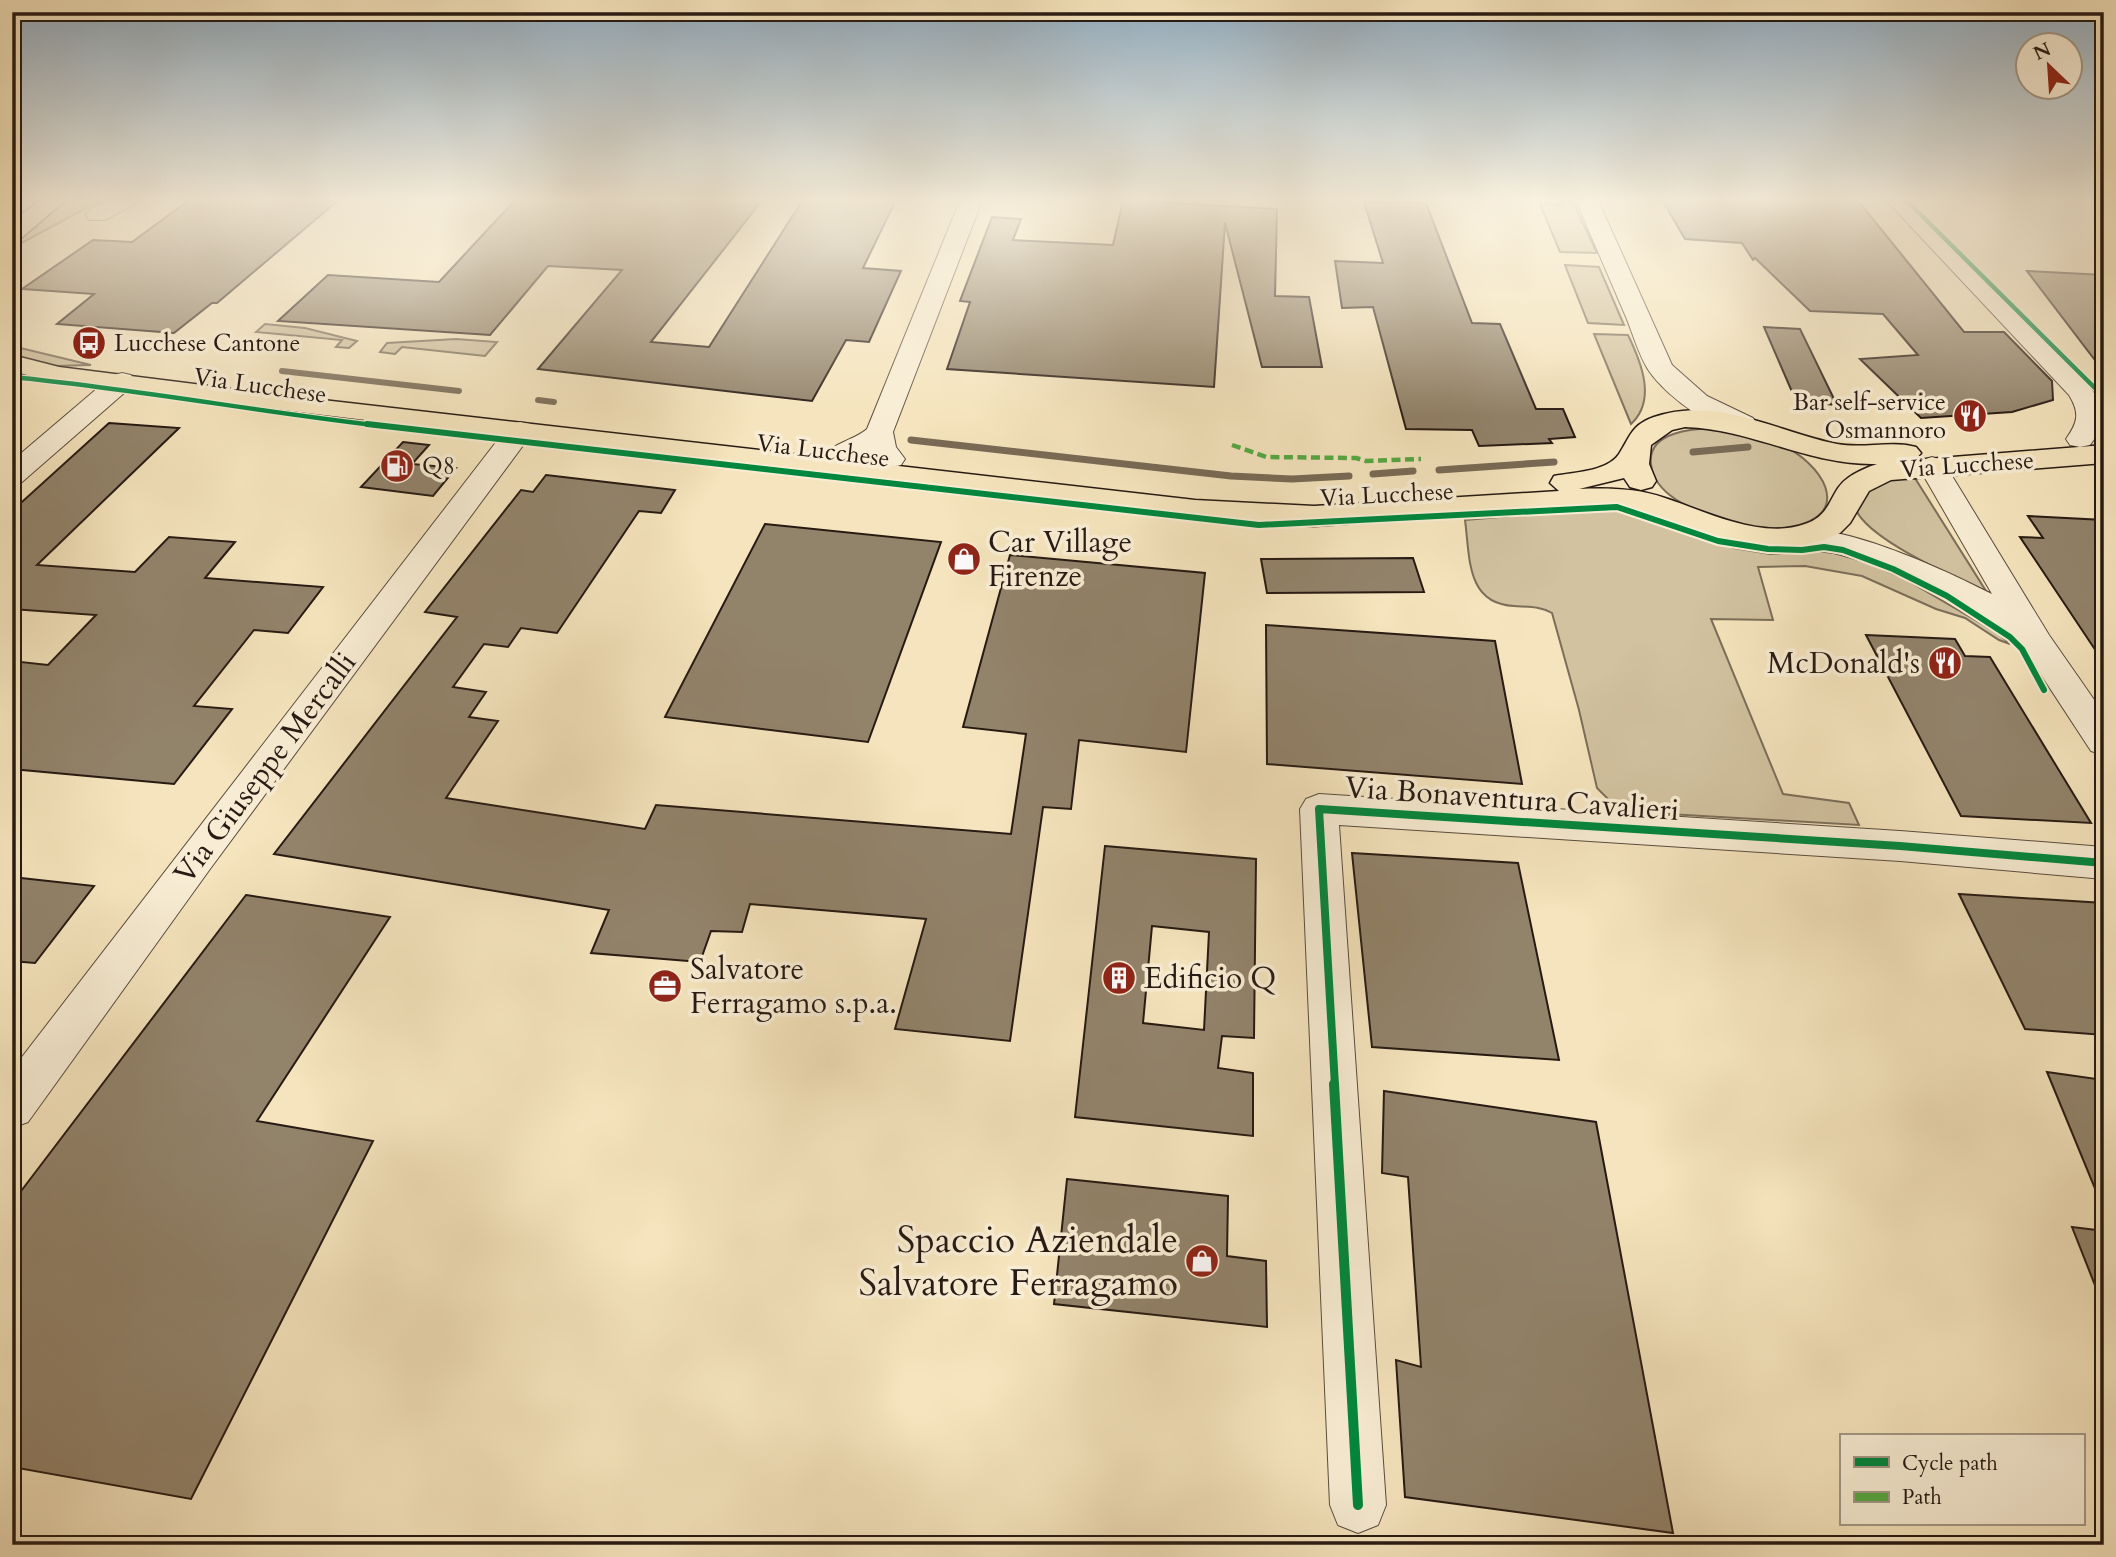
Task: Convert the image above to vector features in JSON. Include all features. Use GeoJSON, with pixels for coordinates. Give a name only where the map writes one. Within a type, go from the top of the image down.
{"type":"FeatureCollection","features":[{"type":"Feature","properties":{"kind":"main road","name":"Via Lucchese"},"geometry":{"type":"LineString","coordinates":[[12,340],[92,361],[341,397],[842,453],[885,445],[1206,494],[1312,500],[1589,480],[1610,474],[1633,458]]}},
{"type":"Feature","properties":{"kind":"main road","name":"Via Lucchese"},"geometry":{"type":"LineString","coordinates":[[12,363],[58,374],[314,407],[1195,510],[1314,516],[1593,497],[1642,500],[1738,534],[1790,538],[1829,526],[1839,516],[1857,485],[1878,473],[2096,443]]}},
{"type":"Feature","properties":{"kind":"main road","name":"Via Lucchese"},"geometry":{"type":"LineString","coordinates":[[1683,515],[1647,489],[1637,473],[1633,458],[1637,444],[1649,431],[1671,422],[1694,419],[1743,424],[1817,449],[1865,456],[2096,443]]}},
{"type":"Feature","properties":{"kind":"main road","name":"Via Lucchese"},"geometry":{"type":"LineString","coordinates":[[1786,438],[1812,452],[1830,469],[1842,487],[1844,504]]}},
{"type":"Feature","properties":{"kind":"street"},"geometry":{"type":"LineString","coordinates":[[885,445],[946,271]]}},
{"type":"Feature","properties":{"kind":"street"},"geometry":{"type":"LineString","coordinates":[[1618,271],[1660,368],[1674,385],[1710,411],[1743,424]]}},
{"type":"Feature","properties":{"kind":"street"},"geometry":{"type":"LineString","coordinates":[[1965,271],[2078,388],[2090,408],[2093,419],[2090,428],[2096,443]]}},
{"type":"Feature","properties":{"kind":"street"},"geometry":{"type":"LineString","coordinates":[[1649,431],[1661,408],[1660,368]]}},
{"type":"Feature","properties":{"kind":"street"},"geometry":{"type":"LineString","coordinates":[[12,370],[58,374]]}},
{"type":"Feature","properties":{"kind":"street"},"geometry":{"type":"LineString","coordinates":[[12,477],[122,381]]}},
{"type":"Feature","properties":{"kind":"street","name":"Via Giuseppe Mercalli"},"geometry":{"type":"LineString","coordinates":[[12,1107],[520,430]]}},
{"type":"Feature","properties":{"kind":"street"},"geometry":{"type":"LineString","coordinates":[[1932,466],[2037,643],[2104,742]]}},
{"type":"Feature","properties":{"kind":"street"},"geometry":{"type":"LineString","coordinates":[[1844,504],[1854,523],[1866,534],[1938,580]]}},
{"type":"Feature","properties":{"kind":"street"},"geometry":{"type":"LineString","coordinates":[[1790,538],[1817,539],[1895,561],[2005,615],[2037,643]]}},
{"type":"Feature","properties":{"kind":"street","name":"Via Bonaventura Cavalieri"},"geometry":{"type":"LineString","coordinates":[[1358,1505],[1319,809],[1900,846],[2104,863]]}},
{"type":"Feature","properties":{"kind":"shaded area"},"geometry":{"type":"Polygon","coordinates":[[[1567,271],[1601,271],[1624,325],[1588,323],[1567,271]]]}},
{"type":"Feature","properties":{"kind":"shaded area"},"geometry":{"type":"Polygon","coordinates":[[[265,324],[305,328],[357,341],[349,348],[336,347],[342,340],[256,332],[265,324]]]}},
{"type":"Feature","properties":{"kind":"shaded area"},"geometry":{"type":"Polygon","coordinates":[[[1594,334],[1628,335],[1638,357],[1645,392],[1639,414],[1631,424],[1594,334]]]}},
{"type":"Feature","properties":{"kind":"shaded area"},"geometry":{"type":"Polygon","coordinates":[[[456,339],[497,342],[485,356],[402,347],[395,354],[380,352],[387,343],[456,339]]]}},
{"type":"Feature","properties":{"kind":"shaded area"},"geometry":{"type":"Polygon","coordinates":[[[12,346],[91,365],[55,366],[12,355],[12,346]]]}},
{"type":"Feature","properties":{"kind":"shaded area"},"geometry":{"type":"Polygon","coordinates":[[[1717,429],[1779,444],[1808,462],[1825,487],[1827,500],[1822,511],[1810,521],[1790,527],[1756,528],[1694,509],[1669,495],[1653,473],[1652,453],[1657,444],[1664,438],[1685,431],[1717,429]]]}},
{"type":"Feature","properties":{"kind":"shaded area"},"geometry":{"type":"Polygon","coordinates":[[[1913,475],[1986,591],[1931,566],[1893,544],[1877,533],[1856,510],[1867,484],[1913,475]]]}},
{"type":"Feature","properties":{"kind":"shaded area"},"geometry":{"type":"Polygon","coordinates":[[[1616,510],[1734,548],[1770,554],[1819,551],[1841,554],[1893,572],[1999,634],[2010,644],[1965,618],[1936,609],[1862,576],[1805,566],[1758,567],[1773,620],[1711,619],[1783,794],[1849,803],[1859,825],[1634,812],[1609,800],[1597,788],[1552,613],[1538,608],[1498,603],[1487,597],[1473,576],[1465,520],[1616,510]]]}},
{"type":"Feature","properties":{"kind":"building"},"geometry":{"type":"Polygon","coordinates":[[[49,271],[255,271],[217,303],[212,303],[174,333],[57,324],[94,294],[22,289],[49,271]]]}},
{"type":"Feature","properties":{"kind":"building"},"geometry":{"type":"Polygon","coordinates":[[[450,271],[544,271],[490,335],[278,321],[328,275],[439,282],[450,271]]]}},
{"type":"Feature","properties":{"kind":"building"},"geometry":{"type":"Polygon","coordinates":[[[621,271],[707,271],[651,342],[709,347],[758,271],[901,271],[869,342],[846,340],[812,401],[538,369],[621,271]]]}},
{"type":"Feature","properties":{"kind":"building"},"geometry":{"type":"Polygon","coordinates":[[[972,271],[1222,271],[1214,387],[947,369],[970,302],[960,301],[972,271]]]}},
{"type":"Feature","properties":{"kind":"building"},"geometry":{"type":"Polygon","coordinates":[[[1237,271],[1276,271],[1275,296],[1309,297],[1322,367],[1262,367],[1237,271]]]}},
{"type":"Feature","properties":{"kind":"building"},"geometry":{"type":"Polygon","coordinates":[[[1336,271],[1452,271],[1472,323],[1500,324],[1536,409],[1563,409],[1575,437],[1549,439],[1552,443],[1479,446],[1472,430],[1406,429],[1373,307],[1342,308],[1336,271]]]}},
{"type":"Feature","properties":{"kind":"building"},"geometry":{"type":"Polygon","coordinates":[[[1768,271],[1915,271],[1964,332],[2004,332],[2052,381],[2053,400],[2012,412],[1921,418],[1860,359],[1918,355],[1883,314],[1810,311],[1768,271]]]}},
{"type":"Feature","properties":{"kind":"building"},"geometry":{"type":"Polygon","coordinates":[[[2027,271],[2104,275],[2104,372],[2027,271]]]}},
{"type":"Feature","properties":{"kind":"building"},"geometry":{"type":"Polygon","coordinates":[[[1764,327],[1800,329],[1837,405],[1796,401],[1764,327]]]}},
{"type":"Feature","properties":{"kind":"building"},"geometry":{"type":"Polygon","coordinates":[[[109,423],[179,428],[37,565],[135,572],[169,537],[235,542],[205,578],[323,587],[288,633],[254,630],[194,706],[232,709],[174,784],[12,769],[12,661],[48,665],[96,615],[12,609],[12,511],[109,423]]]}},
{"type":"Feature","properties":{"kind":"building"},"geometry":{"type":"Polygon","coordinates":[[[403,442],[429,445],[412,464],[456,468],[433,496],[361,487],[403,442]]]}},
{"type":"Feature","properties":{"kind":"building"},"geometry":{"type":"Polygon","coordinates":[[[546,475],[675,490],[661,513],[639,511],[557,633],[521,628],[508,647],[484,644],[453,687],[486,692],[469,717],[498,721],[446,798],[645,829],[656,805],[1011,834],[1026,734],[963,727],[1010,555],[1205,573],[1186,752],[1079,740],[1071,809],[1043,807],[1010,1041],[895,1029],[926,919],[750,904],[742,932],[711,931],[700,962],[591,953],[609,910],[274,854],[457,617],[425,612],[521,490],[533,492],[546,475]]]}},
{"type":"Feature","properties":{"kind":"building"},"geometry":{"type":"Polygon","coordinates":[[[2028,516],[2104,520],[2104,663],[2020,537],[2043,538],[2028,516]]]}},
{"type":"Feature","properties":{"kind":"building"},"geometry":{"type":"Polygon","coordinates":[[[765,524],[941,542],[868,742],[665,717],[765,524]]]}},
{"type":"Feature","properties":{"kind":"building"},"geometry":{"type":"Polygon","coordinates":[[[1413,558],[1424,592],[1267,593],[1261,559],[1413,558]]]}},
{"type":"Feature","properties":{"kind":"building"},"geometry":{"type":"Polygon","coordinates":[[[1266,625],[1495,641],[1522,784],[1267,764],[1266,625]]]}},
{"type":"Feature","properties":{"kind":"building"},"geometry":{"type":"Polygon","coordinates":[[[1866,635],[1955,639],[1965,656],[1990,657],[2091,823],[1961,816],[1866,635]]]}},
{"type":"Feature","properties":{"kind":"building","name":"Edificio Q"},"geometry":{"type":"Polygon","coordinates":[[[1105,846],[1256,859],[1254,1038],[1222,1036],[1218,1068],[1253,1073],[1253,1136],[1075,1117],[1105,846]],[[1152,926],[1143,1023],[1204,1030],[1209,932],[1152,926]]]}},
{"type":"Feature","properties":{"kind":"building"},"geometry":{"type":"Polygon","coordinates":[[[1352,853],[1518,863],[1559,1060],[1372,1047],[1352,853]]]}},
{"type":"Feature","properties":{"kind":"building"},"geometry":{"type":"Polygon","coordinates":[[[12,877],[94,886],[35,963],[12,961],[12,877]]]}},
{"type":"Feature","properties":{"kind":"building"},"geometry":{"type":"Polygon","coordinates":[[[1959,894],[2104,903],[2104,1035],[2025,1029],[1959,894]]]}},
{"type":"Feature","properties":{"kind":"building"},"geometry":{"type":"Polygon","coordinates":[[[246,895],[390,917],[257,1121],[373,1141],[191,1499],[12,1467],[12,1203],[246,895]]]}},
{"type":"Feature","properties":{"kind":"building"},"geometry":{"type":"Polygon","coordinates":[[[2047,1072],[2104,1080],[2104,1208],[2103,1208],[2047,1072]]]}},
{"type":"Feature","properties":{"kind":"building"},"geometry":{"type":"Polygon","coordinates":[[[1384,1091],[1596,1122],[1673,1533],[1405,1497],[1396,1360],[1421,1367],[1408,1177],[1382,1173],[1384,1091]]]}},
{"type":"Feature","properties":{"kind":"building"},"geometry":{"type":"Polygon","coordinates":[[[1067,1179],[1228,1196],[1227,1256],[1266,1261],[1267,1327],[1054,1304],[1067,1179]]]}},
{"type":"Feature","properties":{"kind":"building"},"geometry":{"type":"Polygon","coordinates":[[[2072,1227],[2104,1231],[2102,1303],[2072,1227]]]}},
{"type":"Feature","properties":{"kind":"waterway"},"geometry":{"type":"LineString","coordinates":[[282,371],[459,391]]}},
{"type":"Feature","properties":{"kind":"waterway"},"geometry":{"type":"LineString","coordinates":[[538,400],[554,402]]}},
{"type":"Feature","properties":{"kind":"waterway"},"geometry":{"type":"LineString","coordinates":[[911,440],[1231,476],[1292,479],[1349,476]]}},
{"type":"Feature","properties":{"kind":"waterway"},"geometry":{"type":"LineString","coordinates":[[1693,452],[1748,447]]}},
{"type":"Feature","properties":{"kind":"waterway"},"geometry":{"type":"LineString","coordinates":[[1439,470],[1554,462]]}},
{"type":"Feature","properties":{"kind":"waterway"},"geometry":{"type":"LineString","coordinates":[[1373,474],[1413,471]]}},
{"type":"Feature","properties":{"kind":"marked path"},"geometry":{"type":"LineString","coordinates":[[1232,445],[1266,457],[1356,458],[1366,461],[1421,459]]}},
{"type":"Feature","properties":{"kind":"cycle path"},"geometry":{"type":"LineString","coordinates":[[1977,271],[2104,397]]}},
{"type":"Feature","properties":{"kind":"cycle path"},"geometry":{"type":"LineString","coordinates":[[12,377],[115,387],[304,417],[1259,525],[1617,507],[1718,541],[1768,549],[1802,550],[1824,547],[1843,550],[1893,569],[1947,596],[2010,637],[2022,649],[2044,690]]}},
{"type":"Feature","properties":{"kind":"cycle path"},"geometry":{"type":"LineString","coordinates":[[1358,1505],[1319,809],[1900,846],[2104,863]]}},
{"type":"Feature","properties":{"kind":"place","name":"Lucchese Cantone"},"geometry":{"type":"Point","coordinates":[89,343]}},
{"type":"Feature","properties":{"kind":"place","name":"Bar self-service Osmannoro"},"geometry":{"type":"Point","coordinates":[1970,416]}},
{"type":"Feature","properties":{"kind":"place","name":"Q8"},"geometry":{"type":"Point","coordinates":[397,466]}},
{"type":"Feature","properties":{"kind":"place","name":"Car Village Firenze"},"geometry":{"type":"Point","coordinates":[964,559]}},
{"type":"Feature","properties":{"kind":"place","name":"McDonald's"},"geometry":{"type":"Point","coordinates":[1945,663]}},
{"type":"Feature","properties":{"kind":"place","name":"Edificio Q"},"geometry":{"type":"Point","coordinates":[1119,978]}},
{"type":"Feature","properties":{"kind":"place","name":"Salvatore Ferragamo s.p.a."},"geometry":{"type":"Point","coordinates":[665,986]}},
{"type":"Feature","properties":{"kind":"place","name":"Spaccio Aziendale Salvatore Ferragamo"},"geometry":{"type":"Point","coordinates":[1202,1261]}}]}
